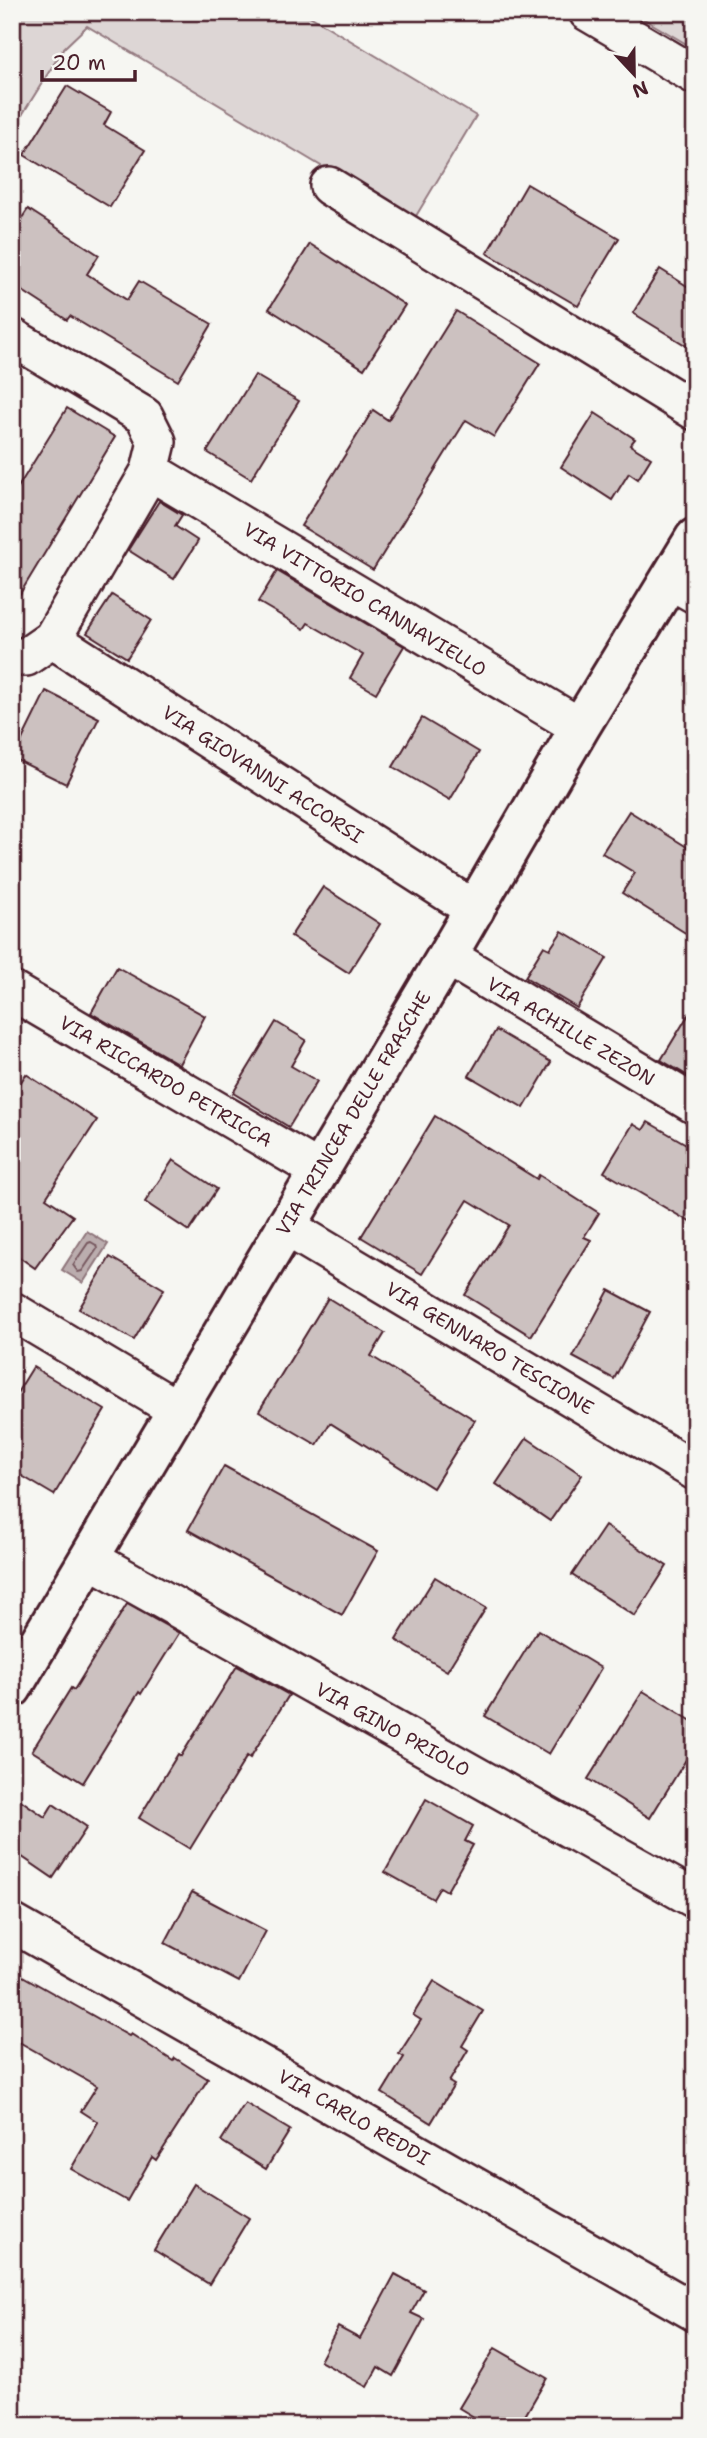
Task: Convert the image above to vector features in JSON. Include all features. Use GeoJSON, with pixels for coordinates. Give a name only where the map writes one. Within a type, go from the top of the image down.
{"type":"FeatureCollection","features":[{"type":"Feature","properties":{"kind":"street"},"geometry":{"type":"LineString","coordinates":[[588,12],[695,75]]}},
{"type":"Feature","properties":{"kind":"street"},"geometry":{"type":"LineString","coordinates":[[329,186],[695,411]]}},
{"type":"Feature","properties":{"kind":"street"},"geometry":{"type":"LineString","coordinates":[[12,337],[144,416],[157,442],[150,471],[52,639],[26,657],[12,657]]}},
{"type":"Feature","properties":{"kind":"street","name":"VIA VITTORIO CANNAVIELLO"},"geometry":{"type":"LineString","coordinates":[[150,471],[580,727]]}},
{"type":"Feature","properties":{"kind":"street","name":"VIA TRINCEA DELLE FRASCHE"},"geometry":{"type":"LineString","coordinates":[[12,1688],[475,910],[580,727],[682,587],[695,538]]}},
{"type":"Feature","properties":{"kind":"street","name":"VIA GIOVANNI ACCORSI"},"geometry":{"type":"LineString","coordinates":[[52,639],[475,910]]}},
{"type":"Feature","properties":{"kind":"street","name":"VIA ACHILLE ZEZON"},"geometry":{"type":"LineString","coordinates":[[447,956],[695,1105]]}},
{"type":"Feature","properties":{"kind":"street","name":"VIA RICCARDO PETRICCA"},"geometry":{"type":"LineString","coordinates":[[12,991],[320,1171]]}},
{"type":"Feature","properties":{"kind":"street","name":"VIA GENNARO TESCIONE"},"geometry":{"type":"LineString","coordinates":[[285,1226],[695,1471]]}},
{"type":"Feature","properties":{"kind":"street"},"geometry":{"type":"LineString","coordinates":[[12,1311],[178,1410]]}},
{"type":"Feature","properties":{"kind":"street","name":"VIA GINO PRIOLO"},"geometry":{"type":"LineString","coordinates":[[90,1559],[695,1899]]}},
{"type":"Feature","properties":{"kind":"street","name":"VIA CARLO REDDI"},"geometry":{"type":"LineString","coordinates":[[12,1923],[695,2312]]}},
{"type":"Feature","properties":{"kind":"shaded area"},"geometry":{"type":"Polygon","coordinates":[[[12,12],[303,12],[476,116],[413,221],[87,26],[64,48],[12,131],[12,12]]]}},
{"type":"Feature","properties":{"kind":"shaded area"},"geometry":{"type":"Polygon","coordinates":[[[632,12],[695,12],[695,49],[632,12]]]}},
{"type":"Feature","properties":{"kind":"water"},"geometry":{"type":"Polygon","coordinates":[[[87,1231],[108,1244],[83,1283],[62,1270],[87,1231]]]}},
{"type":"Feature","properties":{"kind":"building"},"geometry":{"type":"Polygon","coordinates":[[[67,86],[111,112],[104,125],[145,150],[110,207],[24,155],[67,86]]]}},
{"type":"Feature","properties":{"kind":"building"},"geometry":{"type":"Polygon","coordinates":[[[527,184],[619,238],[578,306],[487,253],[527,184]]]}},
{"type":"Feature","properties":{"kind":"building"},"geometry":{"type":"Polygon","coordinates":[[[28,209],[99,255],[87,274],[127,300],[139,281],[212,324],[178,381],[70,316],[67,320],[12,284],[12,233],[28,209]]]}},
{"type":"Feature","properties":{"kind":"building"},"geometry":{"type":"Polygon","coordinates":[[[310,244],[405,305],[364,369],[269,309],[310,244]]]}},
{"type":"Feature","properties":{"kind":"building"},"geometry":{"type":"Polygon","coordinates":[[[660,269],[695,291],[695,351],[633,313],[660,269]]]}},
{"type":"Feature","properties":{"kind":"building"},"geometry":{"type":"Polygon","coordinates":[[[456,311],[540,363],[494,437],[466,420],[373,570],[301,526],[373,410],[388,420],[456,311]]]}},
{"type":"Feature","properties":{"kind":"building"},"geometry":{"type":"Polygon","coordinates":[[[255,375],[299,401],[251,479],[207,452],[255,375]]]}},
{"type":"Feature","properties":{"kind":"building"},"geometry":{"type":"Polygon","coordinates":[[[67,408],[115,437],[12,607],[12,497],[67,408]]]}},
{"type":"Feature","properties":{"kind":"building"},"geometry":{"type":"Polygon","coordinates":[[[595,413],[635,439],[630,445],[651,458],[638,479],[629,473],[612,500],[561,467],[595,413]]]}},
{"type":"Feature","properties":{"kind":"building"},"geometry":{"type":"Polygon","coordinates":[[[159,501],[182,515],[175,526],[198,541],[174,579],[128,550],[159,501]]]}},
{"type":"Feature","properties":{"kind":"building"},"geometry":{"type":"Polygon","coordinates":[[[277,571],[404,646],[376,693],[350,678],[363,655],[308,623],[304,629],[258,602],[277,571]]]}},
{"type":"Feature","properties":{"kind":"building"},"geometry":{"type":"Polygon","coordinates":[[[112,595],[151,620],[127,658],[87,633],[112,595]]]}},
{"type":"Feature","properties":{"kind":"building"},"geometry":{"type":"Polygon","coordinates":[[[46,691],[99,718],[66,784],[13,758],[46,691]]]}},
{"type":"Feature","properties":{"kind":"building"},"geometry":{"type":"Polygon","coordinates":[[[422,718],[479,752],[450,800],[393,767],[422,718]]]}},
{"type":"Feature","properties":{"kind":"building"},"geometry":{"type":"Polygon","coordinates":[[[629,811],[695,852],[695,939],[622,893],[635,873],[602,853],[629,811]]]}},
{"type":"Feature","properties":{"kind":"building"},"geometry":{"type":"Polygon","coordinates":[[[323,887],[380,924],[349,973],[291,936],[323,887]]]}},
{"type":"Feature","properties":{"kind":"building"},"geometry":{"type":"Polygon","coordinates":[[[562,931],[607,958],[577,1008],[525,977],[544,946],[550,949],[562,931]]]}},
{"type":"Feature","properties":{"kind":"building"},"geometry":{"type":"Polygon","coordinates":[[[117,967],[205,1016],[179,1064],[91,1013],[117,967]]]}},
{"type":"Feature","properties":{"kind":"building"},"geometry":{"type":"Polygon","coordinates":[[[695,1004],[695,1080],[661,1060],[695,1004]]]}},
{"type":"Feature","properties":{"kind":"building"},"geometry":{"type":"Polygon","coordinates":[[[276,1022],[306,1040],[291,1066],[317,1081],[289,1127],[233,1093],[276,1022]]]}},
{"type":"Feature","properties":{"kind":"building"},"geometry":{"type":"Polygon","coordinates":[[[496,1030],[551,1062],[524,1108],[469,1076],[496,1030]]]}},
{"type":"Feature","properties":{"kind":"building"},"geometry":{"type":"Polygon","coordinates":[[[26,1074],[97,1120],[46,1198],[73,1216],[35,1268],[12,1252],[12,1096],[26,1074]]]}},
{"type":"Feature","properties":{"kind":"building"},"geometry":{"type":"Polygon","coordinates":[[[435,1116],[537,1179],[539,1175],[599,1213],[584,1237],[591,1240],[531,1336],[465,1295],[509,1225],[468,1200],[422,1274],[361,1237],[435,1116]]]}},
{"type":"Feature","properties":{"kind":"building"},"geometry":{"type":"Polygon","coordinates":[[[648,1122],[695,1149],[695,1225],[604,1172],[633,1124],[643,1130],[648,1122]]]}},
{"type":"Feature","properties":{"kind":"building"},"geometry":{"type":"Polygon","coordinates":[[[173,1160],[217,1189],[189,1231],[145,1202],[173,1160]]]}},
{"type":"Feature","properties":{"kind":"building"},"geometry":{"type":"Polygon","coordinates":[[[110,1257],[164,1289],[134,1340],[79,1309],[110,1257]]]}},
{"type":"Feature","properties":{"kind":"building"},"geometry":{"type":"Polygon","coordinates":[[[609,1290],[650,1312],[614,1379],[573,1357],[609,1290]]]}},
{"type":"Feature","properties":{"kind":"building"},"geometry":{"type":"Polygon","coordinates":[[[328,1298],[385,1333],[371,1356],[475,1420],[433,1488],[330,1423],[317,1445],[259,1411],[328,1298]]]}},
{"type":"Feature","properties":{"kind":"building"},"geometry":{"type":"Polygon","coordinates":[[[33,1367],[105,1410],[54,1495],[12,1470],[12,1401],[33,1367]]]}},
{"type":"Feature","properties":{"kind":"building"},"geometry":{"type":"Polygon","coordinates":[[[527,1438],[582,1475],[550,1521],[496,1484],[527,1438]]]}},
{"type":"Feature","properties":{"kind":"building"},"geometry":{"type":"Polygon","coordinates":[[[224,1466],[378,1551],[342,1615],[188,1530],[224,1466]]]}},
{"type":"Feature","properties":{"kind":"building"},"geometry":{"type":"Polygon","coordinates":[[[605,1526],[667,1566],[635,1616],[572,1575],[605,1526]]]}},
{"type":"Feature","properties":{"kind":"building"},"geometry":{"type":"Polygon","coordinates":[[[435,1577],[486,1608],[447,1671],[396,1640],[435,1577]]]}},
{"type":"Feature","properties":{"kind":"building"},"geometry":{"type":"Polygon","coordinates":[[[127,1604],[179,1633],[83,1783],[32,1751],[71,1688],[74,1690],[127,1604]]]}},
{"type":"Feature","properties":{"kind":"building"},"geometry":{"type":"Polygon","coordinates":[[[538,1630],[601,1668],[549,1754],[485,1716],[538,1630]]]}},
{"type":"Feature","properties":{"kind":"building"},"geometry":{"type":"Polygon","coordinates":[[[237,1666],[289,1695],[250,1758],[247,1756],[190,1849],[139,1818],[237,1666]]]}},
{"type":"Feature","properties":{"kind":"building"},"geometry":{"type":"Polygon","coordinates":[[[643,1691],[695,1723],[695,1745],[650,1818],[588,1779],[643,1691]]]}},
{"type":"Feature","properties":{"kind":"building"},"geometry":{"type":"Polygon","coordinates":[[[12,1794],[45,1817],[53,1804],[87,1827],[53,1878],[12,1850],[12,1794]]]}},
{"type":"Feature","properties":{"kind":"building"},"geometry":{"type":"Polygon","coordinates":[[[426,1799],[473,1826],[465,1841],[473,1845],[447,1891],[440,1887],[433,1899],[385,1872],[426,1799]]]}},
{"type":"Feature","properties":{"kind":"building"},"geometry":{"type":"Polygon","coordinates":[[[192,1892],[266,1931],[239,1982],[165,1943],[192,1892]]]}},
{"type":"Feature","properties":{"kind":"building"},"geometry":{"type":"Polygon","coordinates":[[[12,1970],[129,2036],[131,2034],[173,2061],[175,2058],[208,2079],[156,2160],[152,2157],[127,2201],[71,2169],[98,2122],[81,2111],[97,2086],[12,2038],[12,1970]]]}},
{"type":"Feature","properties":{"kind":"building"},"geometry":{"type":"Polygon","coordinates":[[[434,1981],[483,2011],[462,2046],[468,2050],[449,2082],[454,2085],[431,2123],[382,2093],[404,2057],[399,2054],[421,2020],[413,2015],[434,1981]]]}},
{"type":"Feature","properties":{"kind":"building"},"geometry":{"type":"Polygon","coordinates":[[[245,2103],[290,2130],[266,2169],[221,2141],[245,2103]]]}},
{"type":"Feature","properties":{"kind":"building"},"geometry":{"type":"Polygon","coordinates":[[[194,2184],[249,2218],[209,2284],[154,2250],[194,2184]]]}},
{"type":"Feature","properties":{"kind":"building"},"geometry":{"type":"Polygon","coordinates":[[[395,2274],[424,2290],[411,2313],[424,2319],[393,2376],[378,2367],[367,2387],[320,2361],[338,2327],[360,2339],[395,2274]]]}},
{"type":"Feature","properties":{"kind":"building"},"geometry":{"type":"Polygon","coordinates":[[[495,2348],[547,2378],[519,2426],[489,2426],[459,2408],[495,2348]]]}}]}
